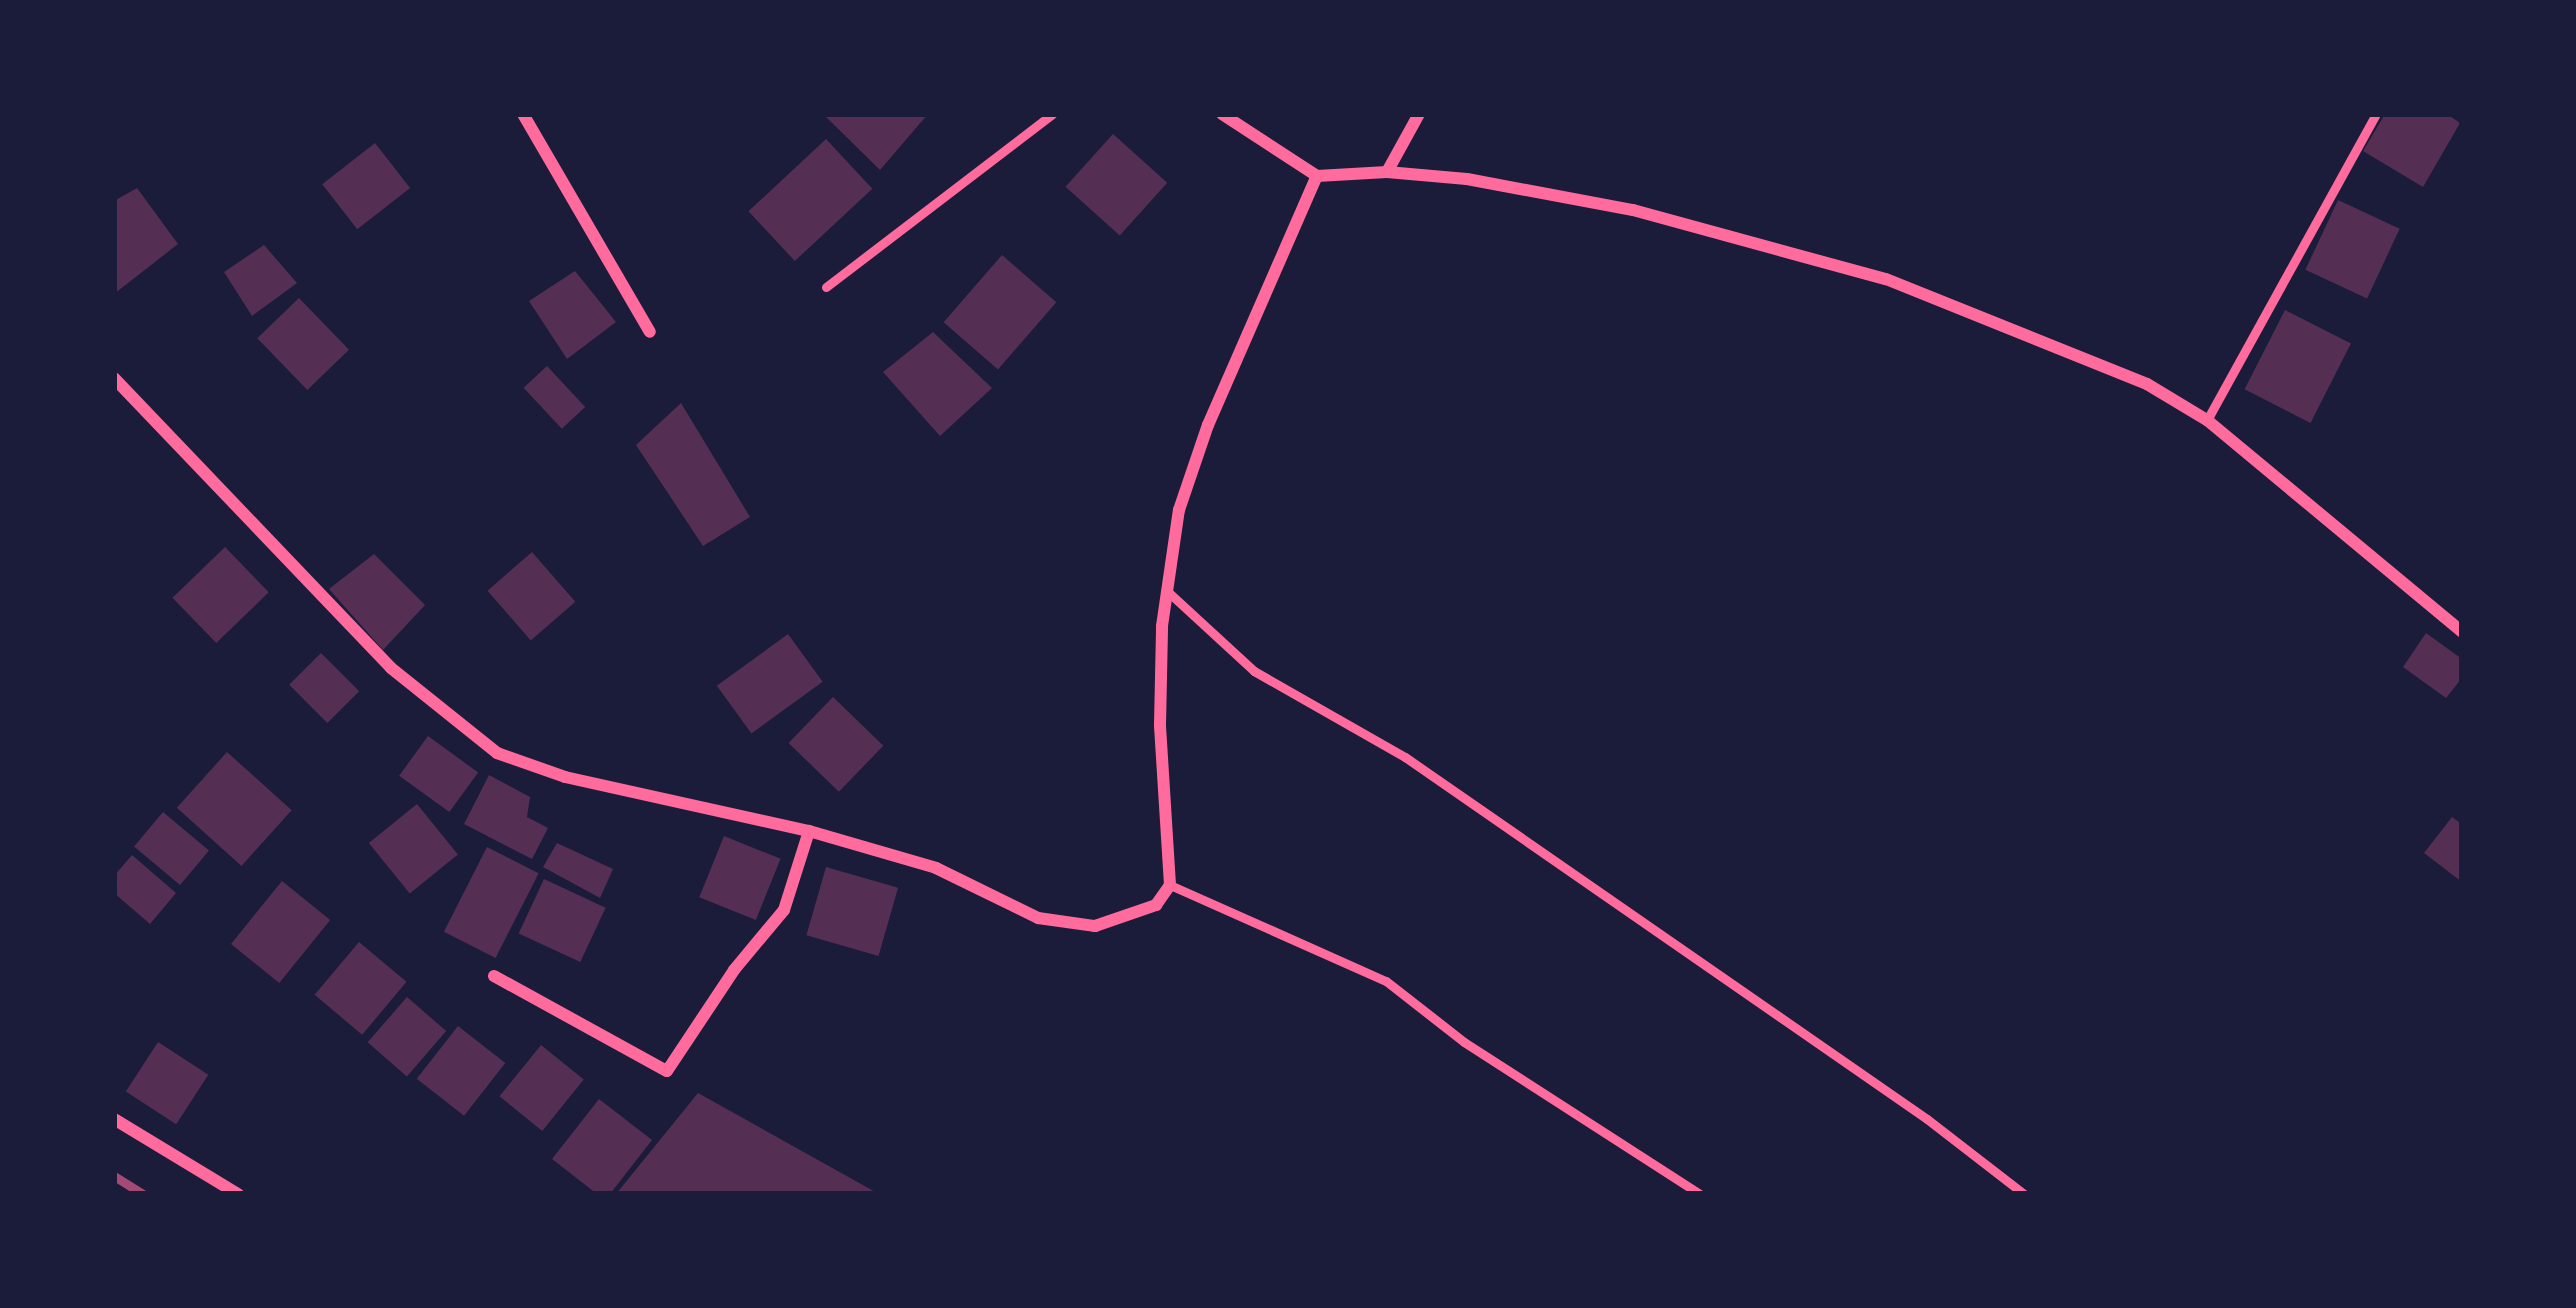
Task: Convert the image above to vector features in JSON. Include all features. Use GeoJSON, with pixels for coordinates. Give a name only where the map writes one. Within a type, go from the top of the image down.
{"type":"FeatureCollection","features":[{"type":"Feature","properties":{"kind":"street"},"geometry":{"type":"LineString","coordinates":[[524,114],[650,332]]}},
{"type":"Feature","properties":{"kind":"street"},"geometry":{"type":"LineString","coordinates":[[1222,114],[1317,176],[1387,172],[1467,179],[1634,210],[1886,279],[2147,384],[2207,420],[2462,632]]}},
{"type":"Feature","properties":{"kind":"street"},"geometry":{"type":"LineString","coordinates":[[1387,172],[1419,114]]}},
{"type":"Feature","properties":{"kind":"street"},"geometry":{"type":"LineString","coordinates":[[114,378],[391,668],[497,753],[565,777],[809,831],[936,868],[1061,924],[1124,920],[1156,904],[1169,885],[1160,724],[1166,590],[1179,510],[1208,425],[1317,176]]}},
{"type":"Feature","properties":{"kind":"street"},"geometry":{"type":"LineString","coordinates":[[494,976],[667,1071],[734,970],[784,910],[809,831]]}},
{"type":"Feature","properties":{"kind":"street"},"geometry":{"type":"LineString","coordinates":[[114,1119],[238,1194]]}},
{"type":"Feature","properties":{"kind":"lane"},"geometry":{"type":"LineString","coordinates":[[826,287],[1052,114]]}},
{"type":"Feature","properties":{"kind":"lane"},"geometry":{"type":"LineString","coordinates":[[2207,420],[2376,114]]}},
{"type":"Feature","properties":{"kind":"lane"},"geometry":{"type":"LineString","coordinates":[[1166,590],[1254,671],[1405,757],[1927,1120],[2024,1194]]}},
{"type":"Feature","properties":{"kind":"lane"},"geometry":{"type":"LineString","coordinates":[[1169,885],[1386,981],[1464,1042],[1700,1194]]}},
{"type":"Feature","properties":{"kind":"building"},"geometry":{"type":"Polygon","coordinates":[[[823,114],[928,114],[880,170],[823,114]]]}},
{"type":"Feature","properties":{"kind":"building"},"geometry":{"type":"Polygon","coordinates":[[[2385,114],[2447,114],[2460,123],[2423,187],[2363,151],[2385,114]]]}},
{"type":"Feature","properties":{"kind":"building"},"geometry":{"type":"Polygon","coordinates":[[[1113,134],[1167,183],[1120,236],[1065,187],[1113,134]]]}},
{"type":"Feature","properties":{"kind":"building"},"geometry":{"type":"Polygon","coordinates":[[[826,139],[872,189],[795,261],[748,211],[826,139]]]}},
{"type":"Feature","properties":{"kind":"building"},"geometry":{"type":"Polygon","coordinates":[[[375,143],[410,188],[357,229],[322,184],[375,143]]]}},
{"type":"Feature","properties":{"kind":"building"},"geometry":{"type":"Polygon","coordinates":[[[137,188],[178,244],[114,294],[114,201],[137,188]]]}},
{"type":"Feature","properties":{"kind":"building"},"geometry":{"type":"Polygon","coordinates":[[[2338,200],[2400,229],[2367,299],[2305,270],[2338,200]]]}},
{"type":"Feature","properties":{"kind":"building"},"geometry":{"type":"Polygon","coordinates":[[[264,245],[297,283],[252,316],[224,272],[264,245]]]}},
{"type":"Feature","properties":{"kind":"building"},"geometry":{"type":"Polygon","coordinates":[[[1002,255],[1056,302],[998,369],[944,322],[1002,255]]]}},
{"type":"Feature","properties":{"kind":"building"},"geometry":{"type":"Polygon","coordinates":[[[575,271],[616,322],[567,359],[529,301],[575,271]]]}},
{"type":"Feature","properties":{"kind":"building"},"geometry":{"type":"Polygon","coordinates":[[[299,298],[349,350],[307,390],[257,338],[299,298]]]}},
{"type":"Feature","properties":{"kind":"building"},"geometry":{"type":"Polygon","coordinates":[[[2285,310],[2351,344],[2311,423],[2245,389],[2285,310]]]}},
{"type":"Feature","properties":{"kind":"building"},"geometry":{"type":"Polygon","coordinates":[[[933,332],[992,388],[940,436],[883,372],[933,332]]]}},
{"type":"Feature","properties":{"kind":"building"},"geometry":{"type":"Polygon","coordinates":[[[547,366],[585,407],[562,429],[524,388],[547,366]]]}},
{"type":"Feature","properties":{"kind":"building"},"geometry":{"type":"Polygon","coordinates":[[[681,403],[750,517],[703,546],[636,445],[681,403]]]}},
{"type":"Feature","properties":{"kind":"building"},"geometry":{"type":"Polygon","coordinates":[[[225,547],[269,592],[216,643],[172,598],[225,547]]]}},
{"type":"Feature","properties":{"kind":"building"},"geometry":{"type":"Polygon","coordinates":[[[532,552],[575,602],[531,641],[487,591],[532,552]]]}},
{"type":"Feature","properties":{"kind":"building"},"geometry":{"type":"Polygon","coordinates":[[[374,554],[425,605],[383,650],[329,589],[374,554]]]}},
{"type":"Feature","properties":{"kind":"building"},"geometry":{"type":"Polygon","coordinates":[[[2426,633],[2462,659],[2462,678],[2446,698],[2403,667],[2426,633]]]}},
{"type":"Feature","properties":{"kind":"building"},"geometry":{"type":"Polygon","coordinates":[[[788,634],[823,682],[751,733],[717,686],[788,634]]]}},
{"type":"Feature","properties":{"kind":"building"},"geometry":{"type":"Polygon","coordinates":[[[321,653],[359,691],[327,723],[289,685],[321,653]]]}},
{"type":"Feature","properties":{"kind":"building"},"geometry":{"type":"Polygon","coordinates":[[[833,697],[883,746],[839,792],[789,743],[833,697]]]}},
{"type":"Feature","properties":{"kind":"building"},"geometry":{"type":"Polygon","coordinates":[[[428,736],[478,772],[449,812],[399,776],[428,736]]]}},
{"type":"Feature","properties":{"kind":"building"},"geometry":{"type":"Polygon","coordinates":[[[227,752],[292,810],[241,866],[177,808],[227,752]]]}},
{"type":"Feature","properties":{"kind":"building"},"geometry":{"type":"Polygon","coordinates":[[[489,775],[530,797],[527,817],[548,828],[532,859],[464,824],[489,775]]]}},
{"type":"Feature","properties":{"kind":"building"},"geometry":{"type":"Polygon","coordinates":[[[417,804],[458,855],[410,894],[369,843],[417,804]]]}},
{"type":"Feature","properties":{"kind":"building"},"geometry":{"type":"Polygon","coordinates":[[[163,812],[209,851],[180,885],[134,846],[163,812]]]}},
{"type":"Feature","properties":{"kind":"building"},"geometry":{"type":"Polygon","coordinates":[[[2452,817],[2462,824],[2462,882],[2424,853],[2452,817]]]}},
{"type":"Feature","properties":{"kind":"building"},"geometry":{"type":"Polygon","coordinates":[[[724,836],[781,859],[756,920],[699,897],[724,836]]]}},
{"type":"Feature","properties":{"kind":"building"},"geometry":{"type":"Polygon","coordinates":[[[557,843],[613,869],[600,898],[543,867],[557,843]]]}},
{"type":"Feature","properties":{"kind":"building"},"geometry":{"type":"Polygon","coordinates":[[[487,847],[539,873],[496,958],[444,932],[487,847]]]}},
{"type":"Feature","properties":{"kind":"building"},"geometry":{"type":"Polygon","coordinates":[[[132,855],[176,893],[150,924],[114,893],[114,876],[132,855]]]}},
{"type":"Feature","properties":{"kind":"building"},"geometry":{"type":"Polygon","coordinates":[[[826,867],[898,888],[879,956],[806,935],[826,867]]]}},
{"type":"Feature","properties":{"kind":"building"},"geometry":{"type":"Polygon","coordinates":[[[544,879],[606,908],[580,962],[519,933],[544,879]]]}},
{"type":"Feature","properties":{"kind":"building"},"geometry":{"type":"Polygon","coordinates":[[[282,881],[330,920],[279,983],[231,944],[282,881]]]}},
{"type":"Feature","properties":{"kind":"building"},"geometry":{"type":"Polygon","coordinates":[[[359,942],[406,982],[362,1035],[315,995],[359,942]]]}},
{"type":"Feature","properties":{"kind":"building"},"geometry":{"type":"Polygon","coordinates":[[[407,997],[446,1031],[407,1076],[368,1042],[407,997]]]}},
{"type":"Feature","properties":{"kind":"building"},"geometry":{"type":"Polygon","coordinates":[[[458,1026],[505,1063],[464,1116],[417,1079],[458,1026]]]}},
{"type":"Feature","properties":{"kind":"building"},"geometry":{"type":"Polygon","coordinates":[[[158,1042],[208,1075],[176,1124],[126,1091],[158,1042]]]}},
{"type":"Feature","properties":{"kind":"building"},"geometry":{"type":"Polygon","coordinates":[[[541,1045],[584,1080],[542,1131],[499,1096],[541,1045]]]}},
{"type":"Feature","properties":{"kind":"building"},"geometry":{"type":"Polygon","coordinates":[[[698,1093],[879,1194],[616,1194],[698,1093]]]}},
{"type":"Feature","properties":{"kind":"building"},"geometry":{"type":"Polygon","coordinates":[[[599,1099],[652,1140],[610,1194],[597,1194],[552,1159],[599,1099]]]}},
{"type":"Feature","properties":{"kind":"railway"},"geometry":{"type":"LineString","coordinates":[[114,1176],[143,1194]]}}]}
